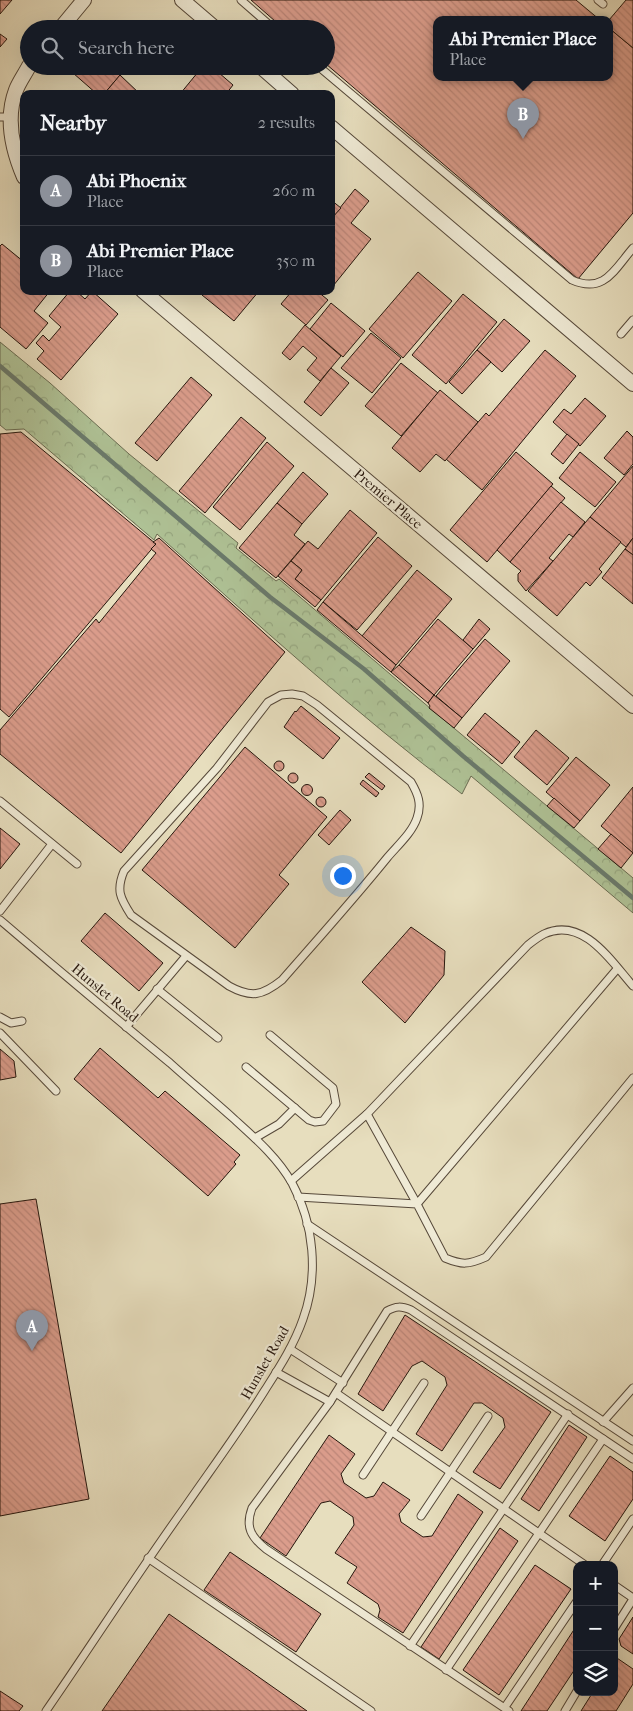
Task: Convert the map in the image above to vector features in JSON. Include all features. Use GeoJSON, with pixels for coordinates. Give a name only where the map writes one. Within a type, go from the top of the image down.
{"type":"FeatureCollection","features":[{"type":"Feature","properties":{"kind":"street"},"geometry":{"type":"LineString","coordinates":[[67,20],[84,0]]}},
{"type":"Feature","properties":{"kind":"street"},"geometry":{"type":"LineString","coordinates":[[182,0],[205,20]]}},
{"type":"Feature","properties":{"kind":"street"},"geometry":{"type":"LineString","coordinates":[[20,167],[14,153],[5,117],[24,75]]}},
{"type":"Feature","properties":{"kind":"street"},"geometry":{"type":"LineString","coordinates":[[270,75],[287,90]]}},
{"type":"Feature","properties":{"kind":"street"},"geometry":{"type":"LineString","coordinates":[[335,130],[633,384]]}},
{"type":"Feature","properties":{"kind":"street","name":"Premier Place"},"geometry":{"type":"LineString","coordinates":[[148,295],[633,706]]}},
{"type":"Feature","properties":{"kind":"lane"},"geometry":{"type":"LineString","coordinates":[[241,0],[264,20]]}},
{"type":"Feature","properties":{"kind":"lane"},"geometry":{"type":"LineString","coordinates":[[329,75],[572,280],[581,284],[592,285],[602,282],[633,248]]}},
{"type":"Feature","properties":{"kind":"lane"},"geometry":{"type":"LineString","coordinates":[[621,334],[633,320]]}},
{"type":"Feature","properties":{"kind":"lane"},"geometry":{"type":"LineString","coordinates":[[292,694],[302,696],[336,720],[411,782],[418,795],[419,809],[416,820],[411,829],[375,873],[282,980],[270,990],[250,994],[240,992],[186,956],[131,915],[124,904],[120,892],[120,882],[124,871],[217,768],[268,702],[281,695],[292,694]]}},
{"type":"Feature","properties":{"kind":"lane"},"geometry":{"type":"LineString","coordinates":[[0,801],[77,864]]}},
{"type":"Feature","properties":{"kind":"lane"},"geometry":{"type":"LineString","coordinates":[[0,911],[52,844]]}},
{"type":"Feature","properties":{"kind":"lane","name":"Hunslet Road"},"geometry":{"type":"LineString","coordinates":[[0,920],[256,1138],[291,1181],[307,1224],[313,1252],[312,1284],[304,1319],[290,1349],[218,1460],[148,1558],[105,1626],[46,1711]]}},
{"type":"Feature","properties":{"kind":"lane"},"geometry":{"type":"LineString","coordinates":[[291,1181],[367,1114],[528,945],[544,934],[562,930],[575,931],[592,940],[633,986]]}},
{"type":"Feature","properties":{"kind":"lane"},"geometry":{"type":"LineString","coordinates":[[126,1027],[186,956]]}},
{"type":"Feature","properties":{"kind":"lane"},"geometry":{"type":"LineString","coordinates":[[418,1204],[617,968]]}},
{"type":"Feature","properties":{"kind":"lane"},"geometry":{"type":"LineString","coordinates":[[158,989],[218,1038]]}},
{"type":"Feature","properties":{"kind":"lane"},"geometry":{"type":"LineString","coordinates":[[0,1017],[11,1023],[22,1021]]}},
{"type":"Feature","properties":{"kind":"lane"},"geometry":{"type":"LineString","coordinates":[[0,1033],[56,1091]]}},
{"type":"Feature","properties":{"kind":"lane"},"geometry":{"type":"LineString","coordinates":[[246,1067],[309,1120],[323,1122],[336,1104],[333,1088],[270,1035]]}},
{"type":"Feature","properties":{"kind":"lane"},"geometry":{"type":"LineString","coordinates":[[367,1114],[418,1204],[445,1258],[460,1264],[472,1263],[486,1257],[633,1078]]}},
{"type":"Feature","properties":{"kind":"lane"},"geometry":{"type":"LineString","coordinates":[[256,1138],[279,1124],[294,1108]]}},
{"type":"Feature","properties":{"kind":"lane"},"geometry":{"type":"LineString","coordinates":[[298,1197],[418,1204]]}},
{"type":"Feature","properties":{"kind":"lane"},"geometry":{"type":"LineString","coordinates":[[307,1224],[633,1442]]}},
{"type":"Feature","properties":{"kind":"lane"},"geometry":{"type":"LineString","coordinates":[[574,1606],[507,1709],[266,1549],[253,1537],[248,1518],[252,1508],[330,1402],[387,1311],[401,1306],[411,1310],[633,1459]]}},
{"type":"Feature","properties":{"kind":"lane"},"geometry":{"type":"LineString","coordinates":[[290,1349],[342,1383]]}},
{"type":"Feature","properties":{"kind":"lane"},"geometry":{"type":"LineString","coordinates":[[276,1372],[330,1402]]}},
{"type":"Feature","properties":{"kind":"lane"},"geometry":{"type":"LineString","coordinates":[[363,1475],[424,1383]]}},
{"type":"Feature","properties":{"kind":"lane"},"geometry":{"type":"LineString","coordinates":[[603,1422],[633,1388]]}},
{"type":"Feature","properties":{"kind":"lane"},"geometry":{"type":"LineString","coordinates":[[336,1393],[579,1561]]}},
{"type":"Feature","properties":{"kind":"lane"},"geometry":{"type":"LineString","coordinates":[[410,1646],[568,1414]]}},
{"type":"Feature","properties":{"kind":"lane"},"geometry":{"type":"LineString","coordinates":[[421,1516],[488,1416]]}},
{"type":"Feature","properties":{"kind":"lane"},"geometry":{"type":"LineString","coordinates":[[446,1670],[603,1439]]}},
{"type":"Feature","properties":{"kind":"lane"},"geometry":{"type":"LineString","coordinates":[[605,1561],[633,1519]]}},
{"type":"Feature","properties":{"kind":"lane"},"geometry":{"type":"LineString","coordinates":[[148,1558],[371,1711]]}},
{"type":"Feature","properties":{"kind":"lane"},"geometry":{"type":"LineString","coordinates":[[618,1588],[633,1598],[618,1622]]}},
{"type":"Feature","properties":{"kind":"lane"},"geometry":{"type":"LineString","coordinates":[[565,1711],[574,1696]]}},
{"type":"Feature","properties":{"kind":"green space"},"geometry":{"type":"Polygon","coordinates":[[[0,342],[50,383],[129,454],[238,543],[236,548],[276,581],[279,579],[633,878],[633,913],[471,776],[462,794],[422,763],[306,667],[157,534],[154,540],[24,429],[6,430],[0,425],[0,342]]]}},
{"type":"Feature","properties":{"kind":"building"},"geometry":{"type":"Polygon","coordinates":[[[0,0],[12,0],[0,14],[0,0]]]}},
{"type":"Feature","properties":{"kind":"building"},"geometry":{"type":"Polygon","coordinates":[[[251,0],[576,0],[595,16],[433,16],[433,81],[613,81],[613,31],[633,48],[633,213],[578,279],[335,72],[335,20],[274,20],[251,0]]]}},
{"type":"Feature","properties":{"kind":"building"},"geometry":{"type":"Polygon","coordinates":[[[626,0],[633,0],[633,48],[613,31],[612,16],[626,0]]]}},
{"type":"Feature","properties":{"kind":"building"},"geometry":{"type":"Polygon","coordinates":[[[0,34],[7,39],[0,47],[0,34]]]}},
{"type":"Feature","properties":{"kind":"building"},"geometry":{"type":"Polygon","coordinates":[[[75,75],[120,75],[107,90],[92,90],[75,75]]]}},
{"type":"Feature","properties":{"kind":"building"},"geometry":{"type":"Polygon","coordinates":[[[120,75],[136,90],[107,90],[120,75]]]}},
{"type":"Feature","properties":{"kind":"building"},"geometry":{"type":"Polygon","coordinates":[[[196,75],[221,75],[233,85],[229,90],[183,90],[196,75]]]}},
{"type":"Feature","properties":{"kind":"building"},"geometry":{"type":"Polygon","coordinates":[[[355,189],[369,201],[351,223],[371,239],[335,284],[335,214],[355,189]]]}},
{"type":"Feature","properties":{"kind":"building"},"geometry":{"type":"Polygon","coordinates":[[[335,203],[341,208],[335,215],[335,203]]]}},
{"type":"Feature","properties":{"kind":"building"},"geometry":{"type":"Polygon","coordinates":[[[2,244],[20,259],[20,295],[47,295],[34,311],[48,323],[26,349],[0,327],[0,246],[2,244]]]}},
{"type":"Feature","properties":{"kind":"building"},"geometry":{"type":"Polygon","coordinates":[[[418,272],[452,301],[403,358],[369,329],[418,272]]]}},
{"type":"Feature","properties":{"kind":"building"},"geometry":{"type":"Polygon","coordinates":[[[463,294],[497,322],[446,384],[412,355],[463,294]]]}},
{"type":"Feature","properties":{"kind":"building"},"geometry":{"type":"Polygon","coordinates":[[[67,295],[80,295],[85,299],[88,295],[97,295],[118,314],[61,380],[37,359],[44,351],[36,343],[43,335],[49,341],[61,327],[49,316],[67,295]]]}},
{"type":"Feature","properties":{"kind":"building"},"geometry":{"type":"Polygon","coordinates":[[[202,295],[256,295],[234,321],[202,295]]]}},
{"type":"Feature","properties":{"kind":"building"},"geometry":{"type":"Polygon","coordinates":[[[289,295],[322,295],[328,300],[306,325],[281,304],[289,295]]]}},
{"type":"Feature","properties":{"kind":"building"},"geometry":{"type":"Polygon","coordinates":[[[331,303],[365,331],[343,357],[310,329],[331,303]]]}},
{"type":"Feature","properties":{"kind":"building"},"geometry":{"type":"Polygon","coordinates":[[[504,319],[530,341],[502,372],[477,350],[504,319]]]}},
{"type":"Feature","properties":{"kind":"building"},"geometry":{"type":"Polygon","coordinates":[[[305,325],[341,356],[320,381],[307,370],[317,358],[303,346],[290,360],[282,353],[305,325]]]}},
{"type":"Feature","properties":{"kind":"building"},"geometry":{"type":"Polygon","coordinates":[[[371,333],[401,358],[372,393],[341,368],[371,333]]]}},
{"type":"Feature","properties":{"kind":"building"},"geometry":{"type":"Polygon","coordinates":[[[477,350],[491,362],[462,394],[449,382],[477,350]]]}},
{"type":"Feature","properties":{"kind":"building"},"geometry":{"type":"Polygon","coordinates":[[[545,350],[576,376],[482,490],[446,459],[486,413],[489,416],[545,350]]]}},
{"type":"Feature","properties":{"kind":"building"},"geometry":{"type":"Polygon","coordinates":[[[401,363],[438,393],[401,436],[365,406],[401,363]]]}},
{"type":"Feature","properties":{"kind":"building"},"geometry":{"type":"Polygon","coordinates":[[[331,368],[349,383],[321,416],[304,402],[331,368]]]}},
{"type":"Feature","properties":{"kind":"building"},"geometry":{"type":"Polygon","coordinates":[[[191,377],[212,395],[157,461],[135,443],[191,377]]]}},
{"type":"Feature","properties":{"kind":"building"},"geometry":{"type":"Polygon","coordinates":[[[440,390],[478,422],[445,461],[436,454],[420,472],[392,448],[440,390]]]}},
{"type":"Feature","properties":{"kind":"building"},"geometry":{"type":"Polygon","coordinates":[[[585,398],[606,416],[580,446],[553,422],[564,409],[571,414],[585,398]]]}},
{"type":"Feature","properties":{"kind":"building"},"geometry":{"type":"Polygon","coordinates":[[[241,417],[266,438],[205,513],[179,491],[241,417]]]}},
{"type":"Feature","properties":{"kind":"building"},"geometry":{"type":"Polygon","coordinates":[[[627,431],[633,437],[633,464],[624,475],[604,458],[627,431]]]}},
{"type":"Feature","properties":{"kind":"building"},"geometry":{"type":"Polygon","coordinates":[[[21,432],[156,544],[9,717],[0,709],[0,434],[21,432]]]}},
{"type":"Feature","properties":{"kind":"building"},"geometry":{"type":"Polygon","coordinates":[[[567,434],[579,444],[563,464],[551,454],[567,434]]]}},
{"type":"Feature","properties":{"kind":"building"},"geometry":{"type":"Polygon","coordinates":[[[267,442],[294,466],[240,530],[213,507],[267,442]]]}},
{"type":"Feature","properties":{"kind":"building"},"geometry":{"type":"Polygon","coordinates":[[[516,452],[553,484],[487,562],[450,530],[516,452]]]}},
{"type":"Feature","properties":{"kind":"building"},"geometry":{"type":"Polygon","coordinates":[[[580,452],[616,482],[595,507],[559,478],[580,452]]]}},
{"type":"Feature","properties":{"kind":"building"},"geometry":{"type":"Polygon","coordinates":[[[633,466],[633,538],[626,547],[590,517],[633,466]]]}},
{"type":"Feature","properties":{"kind":"building"},"geometry":{"type":"Polygon","coordinates":[[[303,472],[328,494],[302,524],[277,503],[303,472]]]}},
{"type":"Feature","properties":{"kind":"building"},"geometry":{"type":"Polygon","coordinates":[[[551,486],[565,498],[510,562],[497,550],[551,486]]]}},
{"type":"Feature","properties":{"kind":"building"},"geometry":{"type":"Polygon","coordinates":[[[561,502],[585,522],[573,537],[569,534],[549,558],[553,561],[526,591],[518,581],[518,574],[521,571],[510,562],[561,502]]]}},
{"type":"Feature","properties":{"kind":"building"},"geometry":{"type":"Polygon","coordinates":[[[277,503],[302,524],[294,535],[305,544],[276,578],[239,548],[277,503]]]}},
{"type":"Feature","properties":{"kind":"building"},"geometry":{"type":"Polygon","coordinates":[[[350,510],[377,533],[321,600],[295,579],[302,570],[291,561],[308,541],[318,549],[350,510]]]}},
{"type":"Feature","properties":{"kind":"building"},"geometry":{"type":"Polygon","coordinates":[[[590,517],[621,542],[599,569],[602,572],[590,586],[586,582],[557,616],[528,591],[590,517]]]}},
{"type":"Feature","properties":{"kind":"building"},"geometry":{"type":"Polygon","coordinates":[[[378,537],[412,566],[357,630],[323,602],[378,537]]]}},
{"type":"Feature","properties":{"kind":"building"},"geometry":{"type":"Polygon","coordinates":[[[159,538],[285,652],[121,853],[0,754],[0,730],[96,619],[99,623],[156,553],[151,549],[156,544],[153,542],[159,538]]]}},
{"type":"Feature","properties":{"kind":"building"},"geometry":{"type":"Polygon","coordinates":[[[633,538],[633,555],[625,549],[633,538]]]}},
{"type":"Feature","properties":{"kind":"building"},"geometry":{"type":"Polygon","coordinates":[[[625,549],[633,555],[633,604],[602,578],[625,549]]]}},
{"type":"Feature","properties":{"kind":"building"},"geometry":{"type":"Polygon","coordinates":[[[291,561],[302,570],[295,579],[321,600],[315,607],[278,576],[291,561]]]}},
{"type":"Feature","properties":{"kind":"building"},"geometry":{"type":"Polygon","coordinates":[[[417,570],[452,599],[396,665],[362,636],[417,570]]]}},
{"type":"Feature","properties":{"kind":"building"},"geometry":{"type":"Polygon","coordinates":[[[323,602],[396,665],[391,672],[317,610],[323,602]]]}},
{"type":"Feature","properties":{"kind":"building"},"geometry":{"type":"Polygon","coordinates":[[[438,619],[473,649],[434,695],[399,665],[438,619]]]}},
{"type":"Feature","properties":{"kind":"building"},"geometry":{"type":"Polygon","coordinates":[[[479,619],[490,629],[473,649],[463,640],[479,619]]]}},
{"type":"Feature","properties":{"kind":"building"},"geometry":{"type":"Polygon","coordinates":[[[485,639],[510,661],[462,718],[436,696],[485,639]]]}},
{"type":"Feature","properties":{"kind":"building"},"geometry":{"type":"Polygon","coordinates":[[[399,665],[434,695],[428,703],[391,672],[399,665]]]}},
{"type":"Feature","properties":{"kind":"building"},"geometry":{"type":"Polygon","coordinates":[[[434,695],[462,718],[454,728],[429,708],[428,703],[434,695]]]}},
{"type":"Feature","properties":{"kind":"building"},"geometry":{"type":"Polygon","coordinates":[[[301,706],[340,738],[323,759],[284,727],[295,711],[301,706]]]}},
{"type":"Feature","properties":{"kind":"building"},"geometry":{"type":"Polygon","coordinates":[[[485,713],[520,742],[502,764],[467,735],[485,713]]]}},
{"type":"Feature","properties":{"kind":"building"},"geometry":{"type":"Polygon","coordinates":[[[536,730],[569,758],[547,785],[514,757],[536,730]]]}},
{"type":"Feature","properties":{"kind":"building"},"geometry":{"type":"Polygon","coordinates":[[[245,747],[327,817],[279,875],[289,884],[235,948],[142,870],[245,747]]]}},
{"type":"Feature","properties":{"kind":"building"},"geometry":{"type":"Polygon","coordinates":[[[576,757],[610,785],[580,821],[546,792],[576,757]]]}},
{"type":"Feature","properties":{"kind":"building"},"geometry":{"type":"Polygon","coordinates":[[[279,761],[284,766],[279,771],[274,766],[279,761]]]}},
{"type":"Feature","properties":{"kind":"building"},"geometry":{"type":"Polygon","coordinates":[[[291,773],[295,773],[298,778],[297,782],[291,783],[288,780],[288,776],[291,773]]]}},
{"type":"Feature","properties":{"kind":"building"},"geometry":{"type":"Polygon","coordinates":[[[369,773],[385,786],[382,790],[365,777],[369,773]]]}},
{"type":"Feature","properties":{"kind":"building"},"geometry":{"type":"Polygon","coordinates":[[[363,780],[379,793],[376,797],[360,784],[363,780]]]}},
{"type":"Feature","properties":{"kind":"building"},"geometry":{"type":"Polygon","coordinates":[[[305,785],[309,785],[312,790],[311,794],[305,795],[302,792],[302,788],[305,785]]]}},
{"type":"Feature","properties":{"kind":"building"},"geometry":{"type":"Polygon","coordinates":[[[633,787],[633,853],[601,826],[633,787]]]}},
{"type":"Feature","properties":{"kind":"building"},"geometry":{"type":"Polygon","coordinates":[[[319,797],[323,797],[326,802],[325,806],[319,807],[316,804],[316,800],[319,797]]]}},
{"type":"Feature","properties":{"kind":"building"},"geometry":{"type":"Polygon","coordinates":[[[554,798],[580,821],[574,828],[547,806],[554,798]]]}},
{"type":"Feature","properties":{"kind":"building"},"geometry":{"type":"Polygon","coordinates":[[[340,810],[351,820],[329,845],[318,835],[340,810]]]}},
{"type":"Feature","properties":{"kind":"building"},"geometry":{"type":"Polygon","coordinates":[[[0,828],[20,844],[0,869],[0,828]]]}},
{"type":"Feature","properties":{"kind":"building"},"geometry":{"type":"Polygon","coordinates":[[[611,834],[633,853],[621,868],[598,849],[611,834]]]}},
{"type":"Feature","properties":{"kind":"building"},"geometry":{"type":"Polygon","coordinates":[[[105,913],[163,963],[139,991],[81,941],[105,913]]]}},
{"type":"Feature","properties":{"kind":"building"},"geometry":{"type":"Polygon","coordinates":[[[411,927],[445,951],[444,975],[405,1023],[362,982],[411,927]]]}},
{"type":"Feature","properties":{"kind":"building"},"geometry":{"type":"Polygon","coordinates":[[[100,1048],[158,1098],[165,1091],[240,1155],[234,1162],[236,1164],[208,1196],[74,1079],[100,1048]]]}},
{"type":"Feature","properties":{"kind":"building"},"geometry":{"type":"Polygon","coordinates":[[[0,1049],[14,1061],[16,1077],[0,1080],[0,1049]]]}},
{"type":"Feature","properties":{"kind":"building"},"geometry":{"type":"Polygon","coordinates":[[[36,1199],[89,1499],[0,1516],[0,1204],[36,1199]]]}},
{"type":"Feature","properties":{"kind":"building"},"geometry":{"type":"Polygon","coordinates":[[[405,1315],[551,1412],[500,1489],[473,1472],[505,1427],[503,1418],[482,1403],[474,1403],[442,1451],[416,1434],[447,1385],[445,1377],[422,1361],[412,1366],[383,1411],[358,1394],[405,1315]]]}},
{"type":"Feature","properties":{"kind":"building"},"geometry":{"type":"Polygon","coordinates":[[[569,1425],[587,1437],[539,1511],[521,1499],[569,1425]]]}},
{"type":"Feature","properties":{"kind":"building"},"geometry":{"type":"Polygon","coordinates":[[[329,1435],[355,1454],[341,1474],[344,1483],[366,1498],[374,1496],[383,1482],[410,1500],[399,1514],[401,1522],[423,1537],[432,1536],[458,1494],[483,1512],[403,1633],[378,1617],[380,1610],[378,1604],[347,1583],[357,1567],[335,1553],[354,1525],[353,1517],[330,1501],[321,1503],[286,1556],[260,1538],[329,1435]]]}},
{"type":"Feature","properties":{"kind":"building"},"geometry":{"type":"Polygon","coordinates":[[[610,1456],[633,1472],[633,1499],[605,1541],[569,1516],[610,1456]]]}},
{"type":"Feature","properties":{"kind":"building"},"geometry":{"type":"Polygon","coordinates":[[[500,1528],[518,1541],[439,1659],[421,1647],[500,1528]]]}},
{"type":"Feature","properties":{"kind":"building"},"geometry":{"type":"Polygon","coordinates":[[[230,1552],[321,1614],[296,1652],[204,1590],[230,1552]]]}},
{"type":"Feature","properties":{"kind":"building"},"geometry":{"type":"Polygon","coordinates":[[[535,1565],[571,1589],[499,1695],[463,1670],[535,1565]]]}},
{"type":"Feature","properties":{"kind":"building"},"geometry":{"type":"Polygon","coordinates":[[[169,1614],[307,1711],[102,1711],[169,1614]]]}},
{"type":"Feature","properties":{"kind":"building"},"geometry":{"type":"Polygon","coordinates":[[[633,1617],[633,1654],[621,1646],[619,1639],[633,1617]]]}},
{"type":"Feature","properties":{"kind":"building"},"geometry":{"type":"Polygon","coordinates":[[[573,1631],[573,1672],[547,1711],[521,1711],[573,1631]]]}},
{"type":"Feature","properties":{"kind":"building"},"geometry":{"type":"Polygon","coordinates":[[[618,1659],[633,1669],[633,1684],[616,1711],[581,1711],[590,1696],[618,1696],[618,1659]]]}},
{"type":"Feature","properties":{"kind":"building"},"geometry":{"type":"Polygon","coordinates":[[[0,1691],[23,1706],[19,1711],[0,1711],[0,1691]]]}},
{"type":"Feature","properties":{"kind":"waterway"},"geometry":{"type":"LineString","coordinates":[[0,366],[270,597],[364,669],[463,756],[633,898]]}},
{"type":"Feature","properties":{"kind":"place","name":"Abi Premier Place"},"geometry":{"type":"Point","coordinates":[523,139]}},
{"type":"Feature","properties":{"kind":"place","name":"Abi Phoenix"},"geometry":{"type":"Point","coordinates":[32,1351]}}]}
